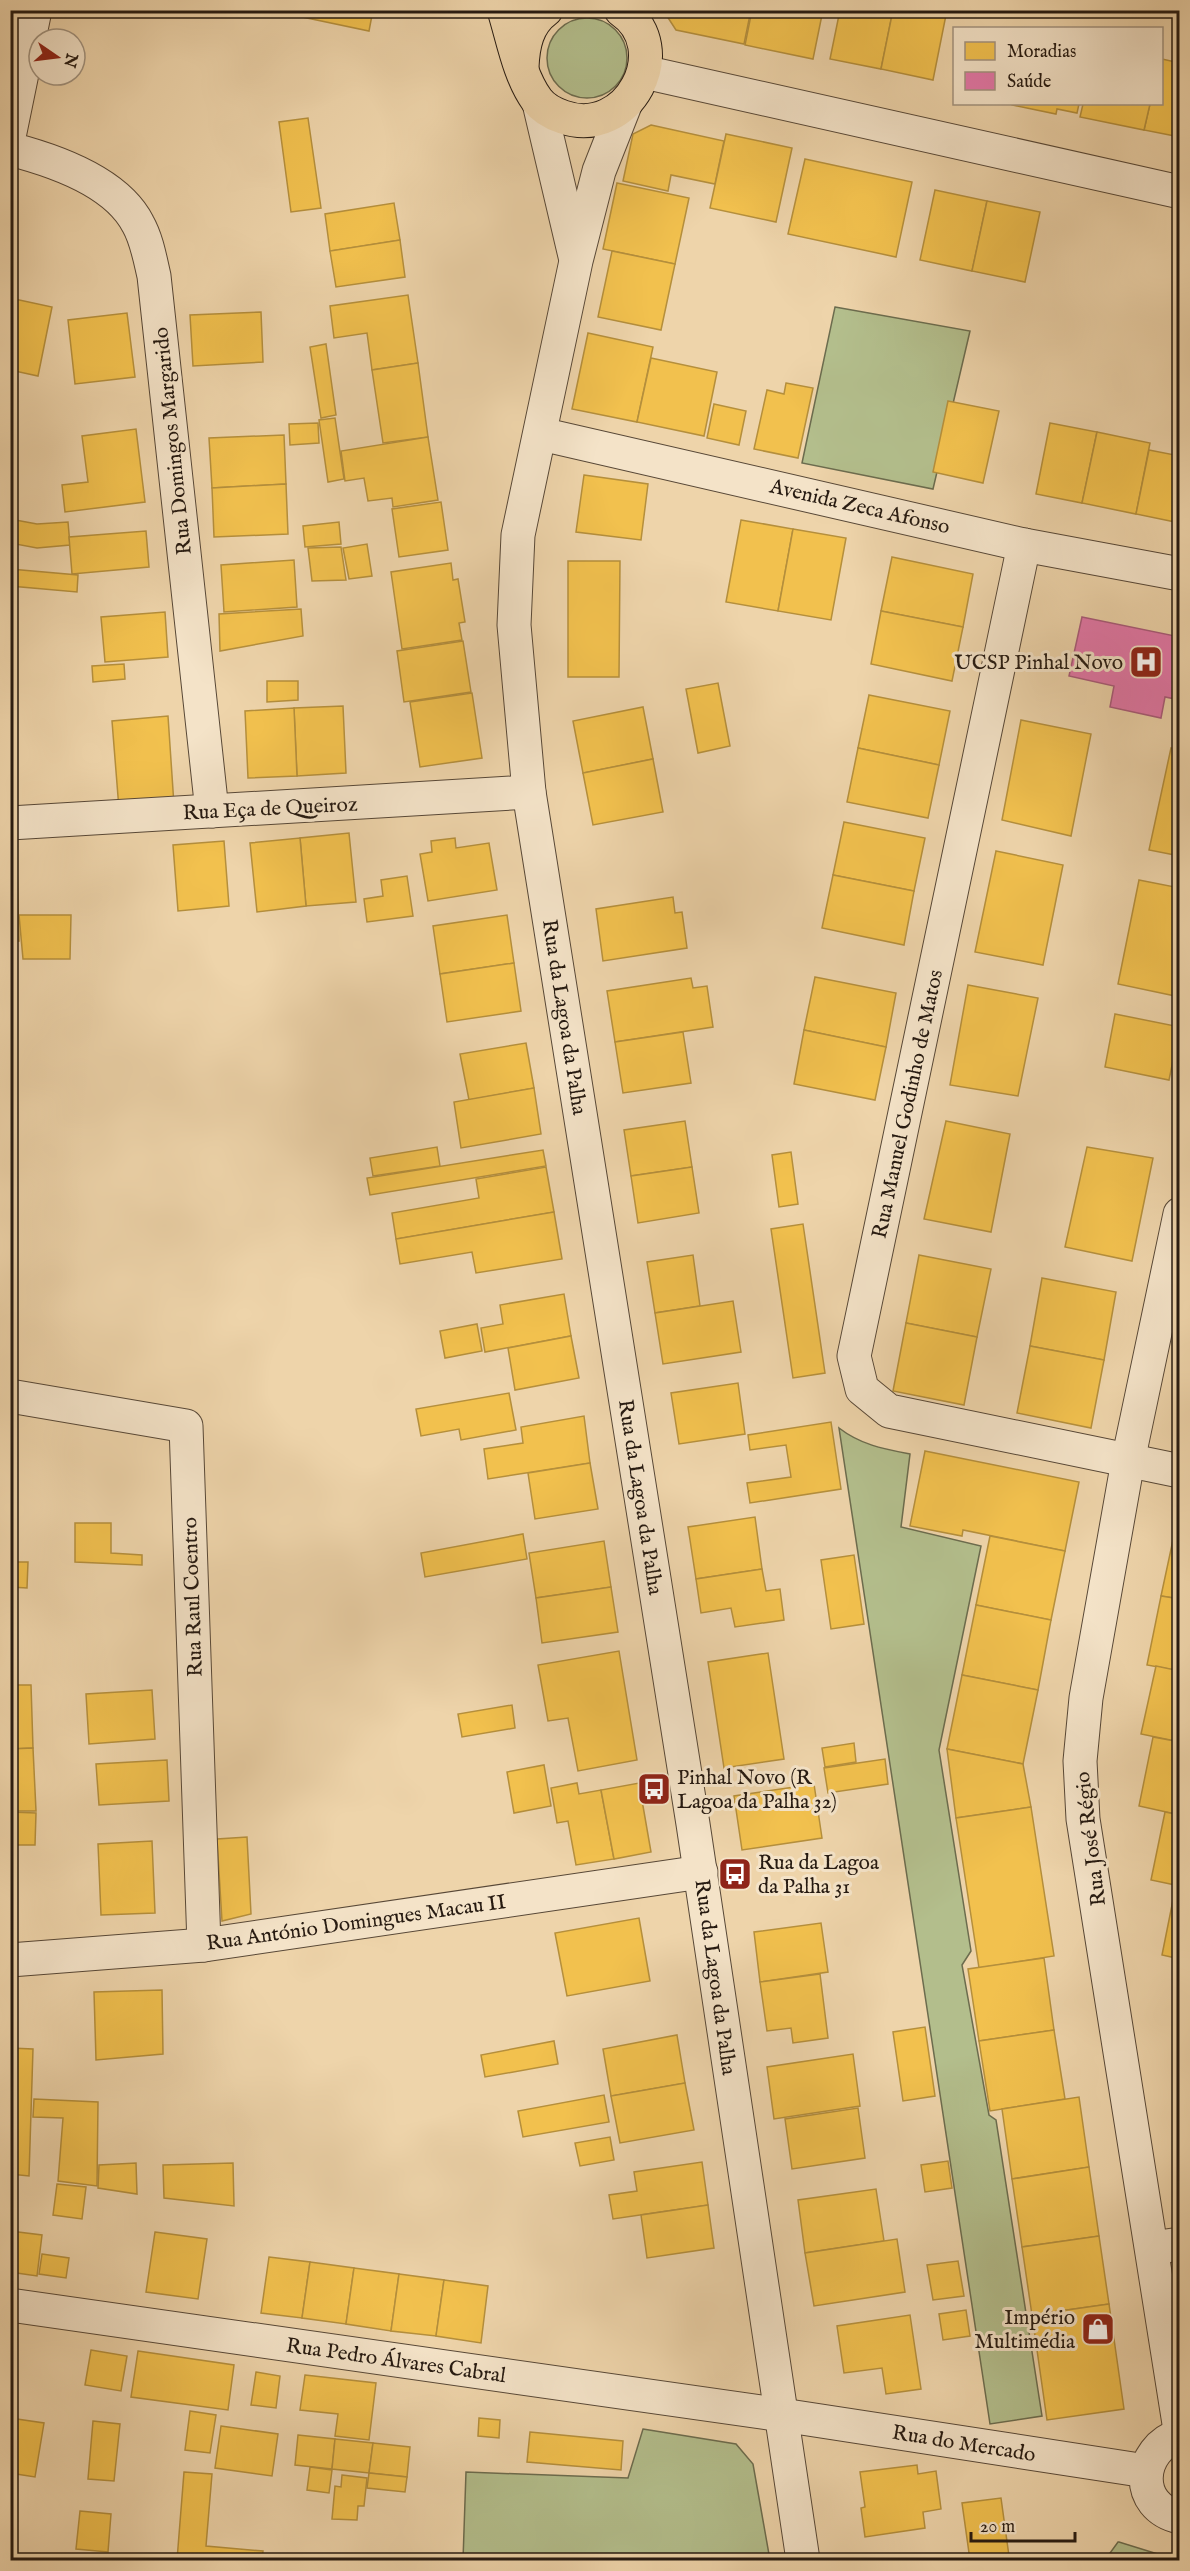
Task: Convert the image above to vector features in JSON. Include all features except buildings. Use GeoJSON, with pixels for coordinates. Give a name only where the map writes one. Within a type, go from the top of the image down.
{"type":"FeatureCollection","features":[{"type":"Feature","properties":{"kind":"main road"},"geometry":{"type":"LineString","coordinates":[[504,10],[528,86],[539,103],[554,114],[572,120],[591,121],[609,115],[625,105],[637,90],[644,72],[645,57],[643,41],[632,16]]}},
{"type":"Feature","properties":{"kind":"main road"},"geometry":{"type":"LineString","coordinates":[[522,68],[523,48],[529,31],[546,10]]}},
{"type":"Feature","properties":{"kind":"street"},"geometry":{"type":"LineString","coordinates":[[10,132],[35,10]]}},
{"type":"Feature","properties":{"kind":"street"},"geometry":{"type":"LineString","coordinates":[[644,72],[1179,192]]}},
{"type":"Feature","properties":{"kind":"street"},"geometry":{"type":"LineString","coordinates":[[539,103],[576,261]]}},
{"type":"Feature","properties":{"kind":"street","name":"Rua da Lagoa da Palha"},"geometry":{"type":"LineString","coordinates":[[625,105],[599,171],[576,261],[518,535],[514,625],[529,792],[701,1872],[803,2560]]}},
{"type":"Feature","properties":{"kind":"street","name":"Rua Domingos Margarido"},"geometry":{"type":"LineString","coordinates":[[10,148],[54,161],[106,189],[138,222],[148,249],[154,276],[212,811]]}},
{"type":"Feature","properties":{"kind":"street","name":"Avenida Zeca Afonso"},"geometry":{"type":"LineString","coordinates":[[541,434],[1024,545],[1179,574]]}},
{"type":"Feature","properties":{"kind":"street","name":"Rua Manuel Godinho de Matos"},"geometry":{"type":"LineString","coordinates":[[1024,545],[854,1356],[862,1389],[889,1411],[1179,1471]]}},
{"type":"Feature","properties":{"kind":"street","name":"Rua Eça de Queiroz"},"geometry":{"type":"LineString","coordinates":[[10,824],[529,792]]}},
{"type":"Feature","properties":{"kind":"street","name":"Rua José Régio"},"geometry":{"type":"LineString","coordinates":[[1179,1215],[1128,1461],[1086,1698],[1080,1761],[1083,1819],[1166,2246],[1179,2430]]}},
{"type":"Feature","properties":{"kind":"street","name":"Rua Raul Coentro"},"geometry":{"type":"LineString","coordinates":[[10,1396],[186,1426],[204,1945]]}},
{"type":"Feature","properties":{"kind":"street","name":"Rua António Domingues Macau II"},"geometry":{"type":"LineString","coordinates":[[10,1960],[204,1945],[701,1872]]}},
{"type":"Feature","properties":{"kind":"street","name":"Rua Pedro Álvares Cabral"},"geometry":{"type":"LineString","coordinates":[[10,2305],[782,2415]]}},
{"type":"Feature","properties":{"kind":"street","name":"Rua do Mercado"},"geometry":{"type":"LineString","coordinates":[[782,2415],[1146,2471]]}},
{"type":"Feature","properties":{"kind":"street"},"geometry":{"type":"LineString","coordinates":[[1179,2435],[1168,2439],[1158,2447],[1150,2458],[1146,2471],[1146,2485],[1152,2498],[1160,2508],[1179,2517]]}},
{"type":"Feature","properties":{"kind":"green space"},"geometry":{"type":"Polygon","coordinates":[[[579,18],[595,18],[616,29],[627,50],[627,66],[616,87],[595,98],[579,98],[565,92],[553,80],[547,66],[547,50],[553,36],[565,24],[579,18]]]}},
{"type":"Feature","properties":{"kind":"green space"},"geometry":{"type":"Polygon","coordinates":[[[835,307],[970,331],[933,489],[802,463],[835,307]]]}},
{"type":"Feature","properties":{"kind":"green space"},"geometry":{"type":"Polygon","coordinates":[[[839,1428],[864,1442],[910,1454],[901,1527],[981,1546],[939,1750],[971,1951],[962,1965],[989,2115],[996,2120],[1042,2416],[990,2424],[839,1428]]]}},
{"type":"Feature","properties":{"kind":"green space"},"geometry":{"type":"Polygon","coordinates":[[[643,2429],[736,2444],[753,2464],[770,2560],[463,2560],[466,2472],[628,2478],[643,2429]]]}},
{"type":"Feature","properties":{"kind":"green space"},"geometry":{"type":"Polygon","coordinates":[[[1119,2542],[1177,2560],[1105,2560],[1119,2542]]]}},
{"type":"Feature","properties":{"kind":"place","name":"UCSP Pinhal Novo"},"geometry":{"type":"Point","coordinates":[1146,662]}},
{"type":"Feature","properties":{"kind":"place","name":"Pinhal Novo (R Lagoa da Palha 32)"},"geometry":{"type":"Point","coordinates":[654,1789]}},
{"type":"Feature","properties":{"kind":"place","name":"Rua da Lagoa da Palha 31"},"geometry":{"type":"Point","coordinates":[735,1874]}},
{"type":"Feature","properties":{"kind":"place","name":"Império Multimédia"},"geometry":{"type":"Point","coordinates":[1098,2329]}}]}
